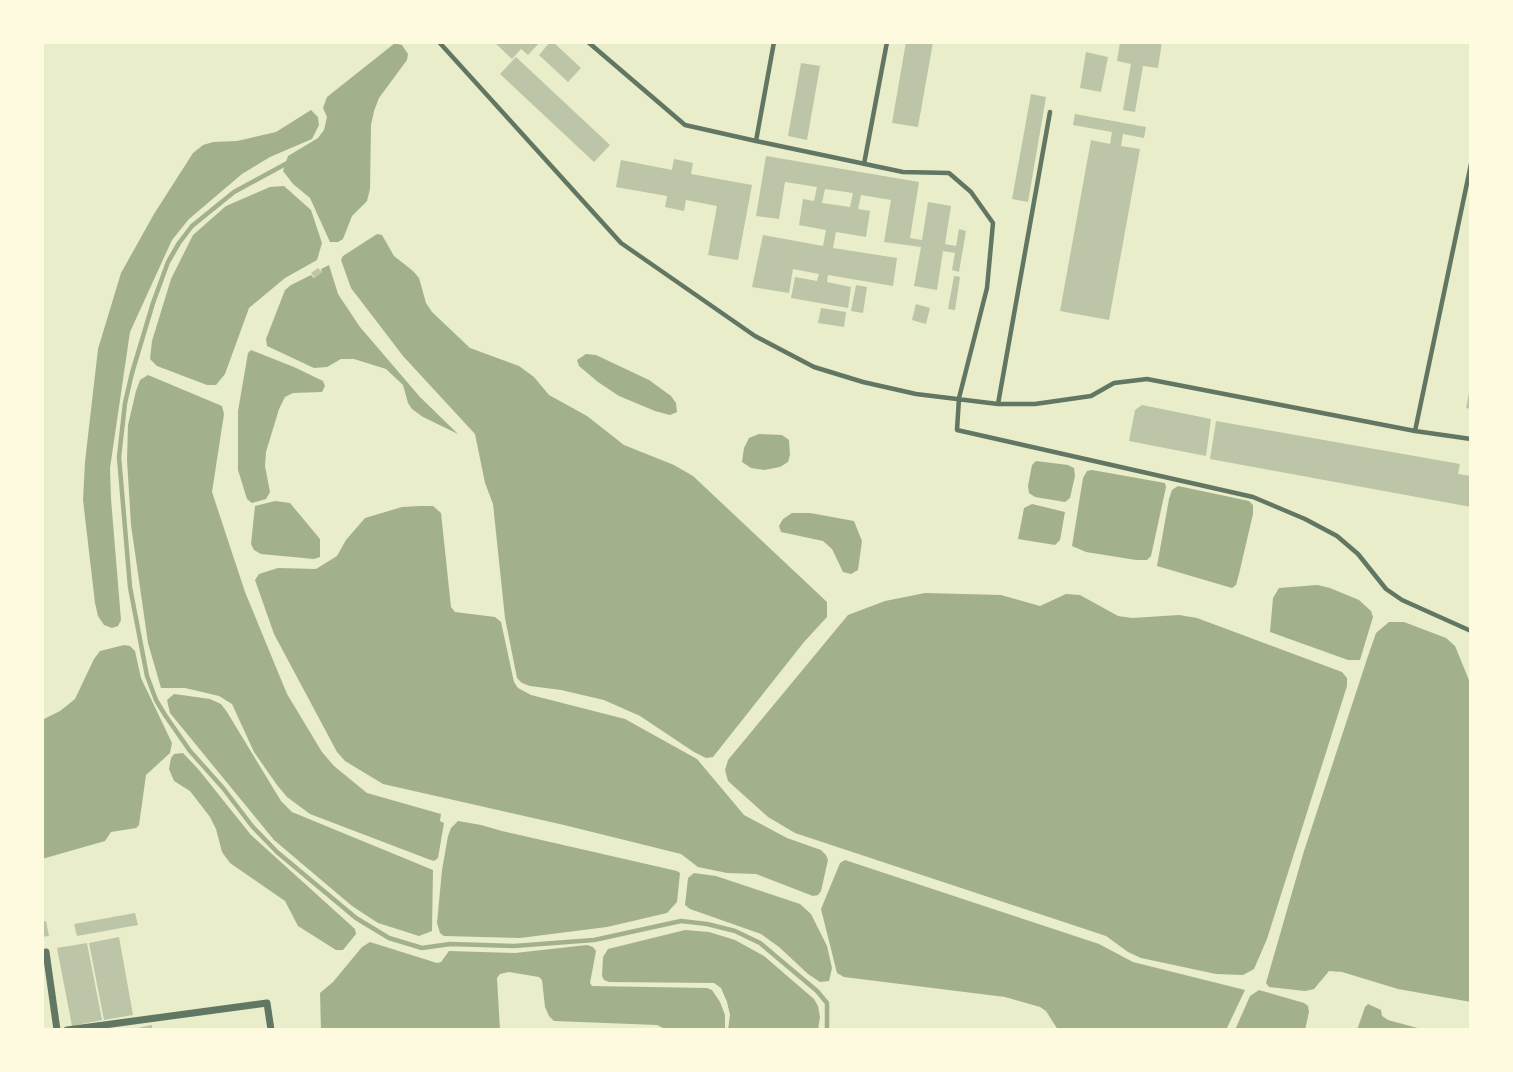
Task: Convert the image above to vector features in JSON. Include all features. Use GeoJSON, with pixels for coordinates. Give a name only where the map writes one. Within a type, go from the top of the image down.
{"type":"FeatureCollection","features":[{"type":"Feature","properties":{"kind":"street"},"geometry":{"type":"LineString","coordinates":[[46,952],[57,1030]]}},
{"type":"Feature","properties":{"kind":"street"},"geometry":{"type":"LineString","coordinates":[[67,1030],[267,1003],[271,1030]]}},
{"type":"Feature","properties":{"kind":"lane"},"geometry":{"type":"LineString","coordinates":[[439,42],[621,243],[755,336],[814,367],[916,394],[998,404],[1035,404],[1091,396],[1114,383],[1147,379],[1415,431],[1471,439]]}},
{"type":"Feature","properties":{"kind":"lane"},"geometry":{"type":"LineString","coordinates":[[588,42],[685,125],[903,172],[949,173],[971,191],[993,223],[987,288],[959,398],[957,430],[1253,497],[1337,536],[1358,554],[1386,589],[1402,600],[1471,631]]}},
{"type":"Feature","properties":{"kind":"lane"},"geometry":{"type":"LineString","coordinates":[[756,141],[774,42]]}},
{"type":"Feature","properties":{"kind":"lane"},"geometry":{"type":"LineString","coordinates":[[864,164],[887,42]]}},
{"type":"Feature","properties":{"kind":"lane"},"geometry":{"type":"LineString","coordinates":[[998,404],[1050,112]]}},
{"type":"Feature","properties":{"kind":"lane"},"geometry":{"type":"LineString","coordinates":[[1415,431],[1471,164]]}},
{"type":"Feature","properties":{"kind":"shaded area"},"geometry":{"type":"Polygon","coordinates":[[[395,43],[402,45],[408,54],[407,60],[379,98],[374,111],[367,201],[352,216],[343,239],[330,242],[310,198],[293,184],[283,171],[288,156],[318,138],[324,130],[327,117],[323,108],[327,97],[395,43]]]}},
{"type":"Feature","properties":{"kind":"shaded area"},"geometry":{"type":"Polygon","coordinates":[[[311,110],[318,117],[319,125],[312,139],[270,157],[242,174],[189,219],[172,240],[130,332],[110,468],[121,620],[118,626],[112,628],[104,625],[98,616],[95,603],[83,500],[98,349],[121,273],[193,153],[203,145],[213,142],[237,141],[276,132],[311,110]]]}},
{"type":"Feature","properties":{"kind":"shaded area"},"geometry":{"type":"Polygon","coordinates":[[[284,186],[311,210],[322,243],[317,260],[285,278],[249,308],[225,374],[216,385],[207,385],[157,366],[150,359],[152,341],[171,279],[193,235],[226,206],[270,187],[284,186]]]}},
{"type":"Feature","properties":{"kind":"shaded area"},"geometry":{"type":"Polygon","coordinates":[[[377,234],[382,235],[394,256],[419,278],[426,303],[432,312],[470,348],[519,366],[534,377],[549,395],[587,416],[624,445],[674,465],[693,476],[827,602],[827,617],[713,757],[706,758],[694,752],[640,716],[604,700],[530,686],[517,678],[505,618],[493,504],[485,483],[475,434],[403,356],[351,288],[341,260],[377,234]]]}},
{"type":"Feature","properties":{"kind":"shaded area"},"geometry":{"type":"Polygon","coordinates":[[[329,265],[338,294],[360,327],[420,397],[458,434],[412,409],[403,385],[386,369],[354,359],[341,359],[327,367],[314,368],[267,346],[266,339],[285,290],[311,275],[314,278],[322,272],[321,269],[329,265]]]}},
{"type":"Feature","properties":{"kind":"shaded area"},"geometry":{"type":"Polygon","coordinates":[[[251,350],[323,381],[325,386],[322,392],[293,393],[285,397],[266,452],[265,466],[270,492],[266,499],[252,503],[247,499],[238,470],[238,411],[248,353],[251,350]]]}},
{"type":"Feature","properties":{"kind":"shaded area"},"geometry":{"type":"Polygon","coordinates":[[[586,354],[596,355],[649,380],[671,396],[676,403],[677,412],[670,415],[655,411],[619,396],[579,366],[577,360],[586,354]]]}},
{"type":"Feature","properties":{"kind":"shaded area"},"geometry":{"type":"Polygon","coordinates":[[[148,375],[222,406],[224,414],[212,492],[245,592],[287,694],[322,752],[334,766],[367,793],[441,814],[440,821],[444,823],[438,858],[434,861],[310,814],[287,797],[277,785],[254,752],[232,704],[219,696],[185,688],[161,688],[148,643],[131,525],[127,460],[128,425],[136,391],[140,380],[148,375]]]}},
{"type":"Feature","properties":{"kind":"shaded area"},"geometry":{"type":"Polygon","coordinates":[[[759,434],[782,435],[789,440],[788,462],[780,467],[764,470],[751,468],[742,462],[749,438],[759,434]]]}},
{"type":"Feature","properties":{"kind":"shaded area"},"geometry":{"type":"Polygon","coordinates":[[[1036,461],[1074,468],[1070,498],[1065,502],[1035,497],[1029,493],[1032,465],[1036,461]]]}},
{"type":"Feature","properties":{"kind":"shaded area"},"geometry":{"type":"Polygon","coordinates":[[[1087,471],[1165,483],[1151,556],[1147,560],[1086,552],[1072,546],[1083,478],[1087,471]]]}},
{"type":"Feature","properties":{"kind":"shaded area"},"geometry":{"type":"Polygon","coordinates":[[[1178,486],[1249,501],[1253,505],[1239,574],[1236,585],[1232,588],[1157,566],[1169,499],[1172,490],[1178,486]]]}},
{"type":"Feature","properties":{"kind":"shaded area"},"geometry":{"type":"Polygon","coordinates":[[[275,501],[290,503],[320,539],[320,557],[314,559],[261,554],[254,550],[251,544],[255,506],[275,501]]]}},
{"type":"Feature","properties":{"kind":"shaded area"},"geometry":{"type":"Polygon","coordinates":[[[1032,504],[1065,512],[1060,540],[1055,545],[1018,539],[1024,508],[1032,504]]]}},
{"type":"Feature","properties":{"kind":"shaded area"},"geometry":{"type":"Polygon","coordinates":[[[433,506],[441,513],[451,607],[455,612],[495,617],[501,622],[514,682],[518,688],[531,695],[625,719],[697,759],[744,815],[787,838],[821,850],[826,855],[828,860],[818,895],[813,896],[756,874],[727,873],[698,867],[681,854],[383,784],[345,761],[337,752],[274,634],[255,580],[259,574],[278,568],[316,569],[337,556],[346,540],[365,518],[402,507],[433,506]]]}},
{"type":"Feature","properties":{"kind":"shaded area"},"geometry":{"type":"Polygon","coordinates":[[[792,513],[810,513],[854,521],[862,541],[858,570],[851,574],[843,572],[832,549],[823,541],[781,532],[779,526],[783,519],[792,513]]]}},
{"type":"Feature","properties":{"kind":"shaded area"},"geometry":{"type":"Polygon","coordinates":[[[1317,585],[1359,600],[1371,611],[1373,617],[1360,660],[1348,660],[1270,632],[1273,598],[1279,588],[1317,585]]]}},
{"type":"Feature","properties":{"kind":"shaded area"},"geometry":{"type":"Polygon","coordinates":[[[925,593],[1001,595],[1040,606],[1066,594],[1080,595],[1118,616],[1132,618],[1179,615],[1197,618],[1342,672],[1347,678],[1347,686],[1267,939],[1254,969],[1243,975],[1216,974],[1141,958],[1106,936],[795,833],[768,817],[728,781],[725,770],[728,760],[848,615],[885,601],[925,593]]]}},
{"type":"Feature","properties":{"kind":"shaded area"},"geometry":{"type":"Polygon","coordinates":[[[1389,622],[1404,622],[1446,638],[1455,646],[1471,685],[1471,1002],[1398,989],[1342,972],[1329,971],[1314,989],[1305,991],[1269,987],[1266,983],[1304,851],[1368,656],[1376,633],[1389,622]]]}},
{"type":"Feature","properties":{"kind":"shaded area"},"geometry":{"type":"Polygon","coordinates":[[[124,645],[135,651],[141,678],[172,743],[170,753],[146,775],[139,825],[136,828],[111,832],[105,841],[42,859],[42,720],[75,699],[100,651],[124,645]]]}},
{"type":"Feature","properties":{"kind":"shaded area"},"geometry":{"type":"Polygon","coordinates":[[[174,694],[210,699],[221,704],[281,801],[292,812],[433,870],[432,931],[419,936],[378,923],[352,906],[274,840],[170,713],[167,700],[174,694]]]}},
{"type":"Feature","properties":{"kind":"shaded area"},"geometry":{"type":"Polygon","coordinates":[[[183,753],[251,835],[355,929],[356,934],[343,950],[336,950],[298,926],[285,901],[230,863],[222,852],[210,817],[190,791],[174,781],[169,769],[171,758],[174,754],[183,753]]]}},
{"type":"Feature","properties":{"kind":"shaded area"},"geometry":{"type":"Polygon","coordinates":[[[458,821],[677,871],[680,873],[677,902],[667,913],[607,927],[520,938],[444,936],[437,923],[442,870],[448,836],[458,821]]]}},
{"type":"Feature","properties":{"kind":"shaded area"},"geometry":{"type":"Polygon","coordinates":[[[845,860],[1099,944],[1133,962],[1245,990],[1226,1030],[1058,1030],[1046,1011],[1040,1007],[1005,997],[844,977],[837,973],[821,909],[840,863],[845,860]]]}},
{"type":"Feature","properties":{"kind":"shaded area"},"geometry":{"type":"Polygon","coordinates":[[[694,873],[716,876],[800,904],[811,914],[827,946],[832,968],[829,981],[820,982],[808,974],[761,934],[685,905],[688,878],[694,873]]]}},
{"type":"Feature","properties":{"kind":"shaded area"},"geometry":{"type":"Polygon","coordinates":[[[685,930],[709,932],[735,940],[764,956],[814,999],[820,1017],[818,1030],[728,1030],[730,1015],[727,1002],[721,988],[714,983],[604,980],[603,957],[608,949],[685,930]]]}},
{"type":"Feature","properties":{"kind":"shaded area"},"geometry":{"type":"Polygon","coordinates":[[[370,942],[437,963],[441,962],[449,951],[515,953],[587,945],[596,951],[590,983],[592,986],[707,988],[712,990],[720,1002],[725,1015],[725,1030],[667,1030],[657,1025],[554,1021],[545,1007],[542,980],[539,977],[509,972],[500,974],[497,978],[500,1030],[321,1030],[320,993],[333,982],[362,947],[370,942]]]}},
{"type":"Feature","properties":{"kind":"shaded area"},"geometry":{"type":"Polygon","coordinates":[[[1259,990],[1308,1006],[1305,1030],[1235,1030],[1250,996],[1259,990]]]}},
{"type":"Feature","properties":{"kind":"shaded area"},"geometry":{"type":"Polygon","coordinates":[[[1368,1004],[1381,1010],[1382,1016],[1388,1020],[1425,1030],[1357,1030],[1368,1004]]]}},
{"type":"Feature","properties":{"kind":"building"},"geometry":{"type":"Polygon","coordinates":[[[494,42],[540,42],[528,55],[521,49],[512,59],[494,42]]]}},
{"type":"Feature","properties":{"kind":"building"},"geometry":{"type":"Polygon","coordinates":[[[550,42],[581,68],[568,82],[539,55],[550,42]]]}},
{"type":"Feature","properties":{"kind":"building"},"geometry":{"type":"Polygon","coordinates":[[[906,42],[933,42],[918,127],[892,123],[906,42]]]}},
{"type":"Feature","properties":{"kind":"building"},"geometry":{"type":"Polygon","coordinates":[[[1120,42],[1162,42],[1158,68],[1143,66],[1135,112],[1123,110],[1131,64],[1117,61],[1120,42]]]}},
{"type":"Feature","properties":{"kind":"building"},"geometry":{"type":"Polygon","coordinates":[[[1086,52],[1108,57],[1101,92],[1080,88],[1086,52]]]}},
{"type":"Feature","properties":{"kind":"building"},"geometry":{"type":"Polygon","coordinates":[[[516,57],[610,145],[594,162],[500,74],[516,57]]]}},
{"type":"Feature","properties":{"kind":"building"},"geometry":{"type":"Polygon","coordinates":[[[801,63],[820,66],[807,140],[788,136],[801,63]]]}},
{"type":"Feature","properties":{"kind":"building"},"geometry":{"type":"Polygon","coordinates":[[[1031,94],[1046,97],[1028,202],[1012,199],[1031,94]]]}},
{"type":"Feature","properties":{"kind":"building"},"geometry":{"type":"Polygon","coordinates":[[[1075,114],[1146,127],[1144,138],[1123,134],[1121,146],[1140,149],[1109,320],[1060,311],[1091,140],[1110,144],[1112,132],[1073,125],[1075,114]]]}},
{"type":"Feature","properties":{"kind":"building"},"geometry":{"type":"Polygon","coordinates":[[[766,156],[919,182],[910,238],[922,240],[928,202],[951,206],[945,244],[956,246],[959,229],[966,231],[959,272],[952,270],[955,253],[943,251],[937,290],[914,286],[921,247],[884,242],[891,200],[861,195],[858,209],[870,211],[866,237],[836,232],[833,248],[897,258],[893,286],[828,275],[827,282],[851,287],[848,308],[791,298],[795,277],[817,281],[819,274],[793,269],[789,293],[752,287],[763,235],[823,246],[826,230],[799,225],[803,199],[814,201],[817,187],[785,182],[779,219],[756,216],[766,156]],[[825,189],[822,203],[850,207],[853,193],[825,189]]]}},
{"type":"Feature","properties":{"kind":"building"},"geometry":{"type":"Polygon","coordinates":[[[674,159],[693,163],[691,174],[752,185],[738,260],[708,255],[717,206],[686,200],[684,211],[665,207],[667,196],[616,187],[621,160],[672,170],[674,159]]]}},
{"type":"Feature","properties":{"kind":"building"},"geometry":{"type":"Polygon","coordinates":[[[318,268],[322,272],[315,278],[311,273],[318,268]]]}},
{"type":"Feature","properties":{"kind":"building"},"geometry":{"type":"Polygon","coordinates":[[[954,276],[960,277],[955,310],[948,309],[954,276]]]}},
{"type":"Feature","properties":{"kind":"building"},"geometry":{"type":"Polygon","coordinates":[[[856,285],[867,287],[863,313],[851,311],[856,285]]]}},
{"type":"Feature","properties":{"kind":"building"},"geometry":{"type":"Polygon","coordinates":[[[916,304],[930,308],[926,324],[912,320],[916,304]]]}},
{"type":"Feature","properties":{"kind":"building"},"geometry":{"type":"Polygon","coordinates":[[[821,308],[846,312],[844,327],[818,323],[821,308]]]}},
{"type":"Feature","properties":{"kind":"building"},"geometry":{"type":"Polygon","coordinates":[[[1471,389],[1471,409],[1466,408],[1471,389]]]}},
{"type":"Feature","properties":{"kind":"building"},"geometry":{"type":"Polygon","coordinates":[[[1142,405],[1211,419],[1206,456],[1129,441],[1135,410],[1142,405]]]}},
{"type":"Feature","properties":{"kind":"building"},"geometry":{"type":"Polygon","coordinates":[[[1216,421],[1460,464],[1458,474],[1471,476],[1471,507],[1210,459],[1216,421]]]}},
{"type":"Feature","properties":{"kind":"building"},"geometry":{"type":"Polygon","coordinates":[[[135,913],[138,925],[77,936],[74,924],[135,913]]]}},
{"type":"Feature","properties":{"kind":"building"},"geometry":{"type":"Polygon","coordinates":[[[46,921],[49,936],[42,937],[42,922],[46,921]]]}},
{"type":"Feature","properties":{"kind":"building"},"geometry":{"type":"Polygon","coordinates":[[[119,937],[133,1015],[104,1020],[89,943],[119,937]]]}},
{"type":"Feature","properties":{"kind":"building"},"geometry":{"type":"Polygon","coordinates":[[[87,943],[102,1020],[72,1026],[57,948],[87,943]]]}},
{"type":"Feature","properties":{"kind":"building"},"geometry":{"type":"Polygon","coordinates":[[[152,1025],[152,1030],[133,1029],[152,1025]]]}},
{"type":"Feature","properties":{"kind":"waterway"},"geometry":{"type":"LineString","coordinates":[[291,161],[234,192],[192,226],[179,243],[168,262],[153,303],[125,403],[119,457],[130,587],[147,676],[165,715],[190,751],[277,852],[356,918],[389,938],[422,948],[450,944],[514,946],[594,940],[681,921],[707,924],[735,931],[760,943],[817,991],[827,1003],[827,1030]]}}]}
